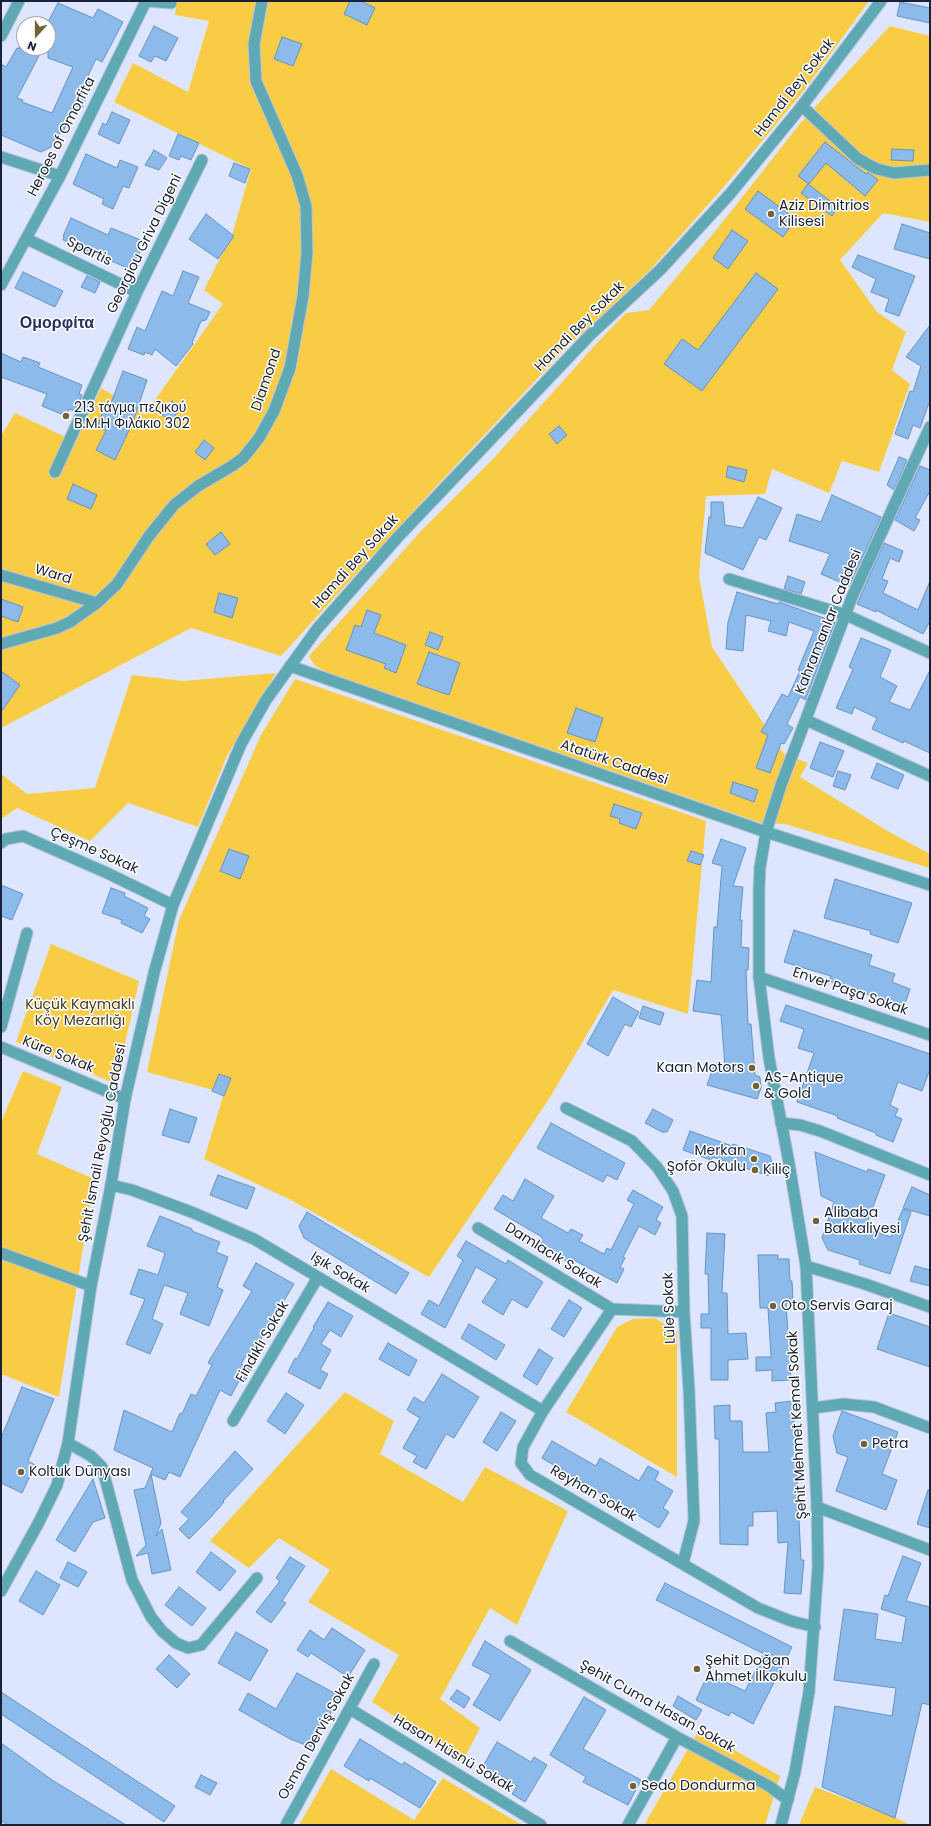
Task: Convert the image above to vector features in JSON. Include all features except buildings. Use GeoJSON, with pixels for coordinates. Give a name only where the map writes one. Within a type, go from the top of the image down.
{"type":"FeatureCollection","features":[{"type":"Feature","properties":{"kind":"street"},"geometry":{"type":"LineString","coordinates":[[1,36],[19,1]]}},
{"type":"Feature","properties":{"kind":"street"},"geometry":{"type":"LineString","coordinates":[[146,1],[171,3]]}},
{"type":"Feature","properties":{"kind":"street","name":"Heroes of Omorfita"},"geometry":{"type":"LineString","coordinates":[[1,285],[60,176],[146,1]]}},
{"type":"Feature","properties":{"kind":"street","name":"Diamond"},"geometry":{"type":"LineString","coordinates":[[1,644],[57,628],[70,622],[97,603],[117,584],[149,536],[174,505],[198,486],[232,466],[252,448],[266,427],[274,411],[290,368],[303,296],[307,253],[306,206],[297,175],[287,150],[256,81],[254,44],[262,1]]}},
{"type":"Feature","properties":{"kind":"street","name":"Hamdi Bey Sokak"},"geometry":{"type":"LineString","coordinates":[[290,666],[317,629],[398,537],[590,335],[660,270],[730,194],[802,106],[881,1]]}},
{"type":"Feature","properties":{"kind":"street"},"geometry":{"type":"LineString","coordinates":[[802,106],[857,158],[877,169],[894,173],[930,170]]}},
{"type":"Feature","properties":{"kind":"street"},"geometry":{"type":"LineString","coordinates":[[1,157],[60,176]]}},
{"type":"Feature","properties":{"kind":"street","name":"Georgiou Griva Digeni"},"geometry":{"type":"LineString","coordinates":[[55,472],[138,292],[202,160]]}},
{"type":"Feature","properties":{"kind":"street","name":"Spartis"},"geometry":{"type":"LineString","coordinates":[[27,238],[138,292]]}},
{"type":"Feature","properties":{"kind":"street","name":"Kahramanlar Caddesi"},"geometry":{"type":"LineString","coordinates":[[766,832],[781,785],[852,597],[930,427]]}},
{"type":"Feature","properties":{"kind":"street","name":"Ward"},"geometry":{"type":"LineString","coordinates":[[1,575],[97,603]]}},
{"type":"Feature","properties":{"kind":"street"},"geometry":{"type":"LineString","coordinates":[[729,579],[846,615],[930,654]]}},
{"type":"Feature","properties":{"kind":"street","name":"Atatürk Caddesi"},"geometry":{"type":"LineString","coordinates":[[290,666],[766,832],[930,885]]}},
{"type":"Feature","properties":{"kind":"street","name":"Şehit İsmail Reyoğlu Caddesi"},"geometry":{"type":"LineString","coordinates":[[1,1591],[39,1522],[57,1485],[68,1443],[91,1286],[111,1185],[125,1099],[154,973],[173,905],[241,744],[266,700],[290,666]]}},
{"type":"Feature","properties":{"kind":"street"},"geometry":{"type":"LineString","coordinates":[[806,720],[930,776]]}},
{"type":"Feature","properties":{"kind":"street","name":"Şehit Mehmet Kemal Sokak"},"geometry":{"type":"LineString","coordinates":[[766,832],[760,868],[759,977],[769,1058],[782,1123],[806,1266],[817,1506],[818,1567],[815,1627],[809,1692],[788,1800],[781,1825]]}},
{"type":"Feature","properties":{"kind":"street","name":"Çeşme Sokak"},"geometry":{"type":"LineString","coordinates":[[1,843],[6,839],[23,836],[107,873],[173,905]]}},
{"type":"Feature","properties":{"kind":"street"},"geometry":{"type":"LineString","coordinates":[[1,1027],[27,933]]}},
{"type":"Feature","properties":{"kind":"street","name":"Enver Paşa Sokak"},"geometry":{"type":"LineString","coordinates":[[759,977],[930,1035]]}},
{"type":"Feature","properties":{"kind":"street","name":"Küre Sokak"},"geometry":{"type":"LineString","coordinates":[[1,1047],[125,1099]]}},
{"type":"Feature","properties":{"kind":"street","name":"Lüle Sokak"},"geometry":{"type":"LineString","coordinates":[[566,1108],[632,1140],[657,1167],[673,1191],[682,1216],[684,1312],[689,1390],[694,1521],[683,1563]]}},
{"type":"Feature","properties":{"kind":"street"},"geometry":{"type":"LineString","coordinates":[[782,1123],[800,1125],[820,1131],[930,1175]]}},
{"type":"Feature","properties":{"kind":"street","name":"Işık Sokak"},"geometry":{"type":"LineString","coordinates":[[111,1185],[132,1190],[194,1213],[254,1239],[543,1411]]}},
{"type":"Feature","properties":{"kind":"street","name":"Damlacık Sokak"},"geometry":{"type":"LineString","coordinates":[[478,1228],[612,1309]]}},
{"type":"Feature","properties":{"kind":"street"},"geometry":{"type":"LineString","coordinates":[[1,1253],[91,1286]]}},
{"type":"Feature","properties":{"kind":"street"},"geometry":{"type":"LineString","coordinates":[[806,1266],[865,1284],[930,1307]]}},
{"type":"Feature","properties":{"kind":"street","name":"Findıklı Sokak"},"geometry":{"type":"LineString","coordinates":[[233,1421],[318,1277]]}},
{"type":"Feature","properties":{"kind":"street"},"geometry":{"type":"LineString","coordinates":[[612,1309],[684,1312]]}},
{"type":"Feature","properties":{"kind":"street","name":"Reyhan Sokak"},"geometry":{"type":"LineString","coordinates":[[612,1309],[543,1411],[523,1447],[521,1463],[530,1475],[758,1608],[791,1621],[815,1627]]}},
{"type":"Feature","properties":{"kind":"street"},"geometry":{"type":"LineString","coordinates":[[813,1408],[843,1404],[874,1407],[930,1428]]}},
{"type":"Feature","properties":{"kind":"street"},"geometry":{"type":"LineString","coordinates":[[68,1443],[91,1456],[102,1467],[132,1580],[151,1617],[162,1631],[176,1642],[188,1648],[200,1645],[257,1578]]}},
{"type":"Feature","properties":{"kind":"street"},"geometry":{"type":"LineString","coordinates":[[817,1506],[930,1550]]}},
{"type":"Feature","properties":{"kind":"street","name":"Şehit Cuma Hasan Sokak"},"geometry":{"type":"LineString","coordinates":[[510,1641],[677,1736],[769,1786],[788,1800]]}},
{"type":"Feature","properties":{"kind":"street","name":"Osman Derviş Sokak"},"geometry":{"type":"LineString","coordinates":[[286,1825],[374,1664]]}},
{"type":"Feature","properties":{"kind":"street","name":"Hasan Hüsnü Sokak"},"geometry":{"type":"LineString","coordinates":[[350,1709],[541,1825]]}},
{"type":"Feature","properties":{"kind":"street"},"geometry":{"type":"LineString","coordinates":[[628,1825],[677,1736]]}},
{"type":"Feature","properties":{"kind":"green space"},"geometry":{"type":"Polygon","coordinates":[[[177,1],[869,1],[805,89],[728,182],[651,269],[565,349],[430,493],[281,656],[191,628],[3,727],[1,726],[1,436],[15,413],[76,442],[101,388],[145,414],[223,304],[204,290],[233,232],[251,169],[114,102],[133,63],[188,92],[209,21],[175,15],[177,1]]]}},
{"type":"Feature","properties":{"kind":"green space"},"geometry":{"type":"Polygon","coordinates":[[[890,26],[930,36],[930,222],[883,213],[840,260],[877,312],[906,332],[892,370],[910,384],[879,472],[842,461],[829,493],[772,469],[765,494],[706,496],[699,576],[712,647],[784,754],[808,763],[800,777],[891,833],[930,854],[930,868],[785,824],[761,823],[326,672],[314,665],[309,656],[421,531],[493,459],[597,343],[626,313],[649,310],[717,229],[803,120],[890,26]]]}},
{"type":"Feature","properties":{"kind":"green space"},"geometry":{"type":"Polygon","coordinates":[[[276,673],[227,756],[198,827],[128,803],[90,841],[17,808],[1,819],[1,774],[27,794],[95,788],[132,675],[183,681],[276,673]]]}},
{"type":"Feature","properties":{"kind":"green space"},"geometry":{"type":"Polygon","coordinates":[[[295,679],[706,821],[688,1014],[613,990],[549,1099],[429,1277],[291,1200],[204,1159],[224,1093],[147,1072],[179,920],[261,735],[295,679]]]}},
{"type":"Feature","properties":{"kind":"green space","name":"Küçük Kaymaklı Köy Mezarlığı"},"geometry":{"type":"Polygon","coordinates":[[[51,944],[139,981],[116,1084],[16,1042],[51,944]]]}},
{"type":"Feature","properties":{"kind":"green space"},"geometry":{"type":"Polygon","coordinates":[[[23,1071],[62,1087],[37,1154],[94,1179],[59,1397],[1,1374],[1,1122],[23,1071]]]}},
{"type":"Feature","properties":{"kind":"green space"},"geometry":{"type":"Polygon","coordinates":[[[655,1318],[677,1332],[677,1477],[566,1412],[617,1327],[633,1319],[655,1318]]]}},
{"type":"Feature","properties":{"kind":"green space"},"geometry":{"type":"Polygon","coordinates":[[[345,1392],[394,1421],[380,1454],[463,1502],[485,1467],[568,1511],[517,1625],[490,1608],[440,1699],[480,1728],[463,1761],[372,1702],[399,1655],[308,1602],[330,1570],[279,1538],[249,1568],[210,1541],[345,1392]]]}},
{"type":"Feature","properties":{"kind":"green space"},"geometry":{"type":"Polygon","coordinates":[[[699,1730],[780,1776],[765,1825],[644,1825],[699,1730]]]}},
{"type":"Feature","properties":{"kind":"green space"},"geometry":{"type":"Polygon","coordinates":[[[331,1769],[414,1820],[443,1778],[522,1825],[299,1825],[331,1769]]]}},
{"type":"Feature","properties":{"kind":"green space"},"geometry":{"type":"Polygon","coordinates":[[[815,1787],[901,1820],[910,1825],[799,1825],[815,1787]]]}},
{"type":"Feature","properties":{"kind":"place","name":"Aziz Dimitrios Kilisesi"},"geometry":{"type":"Point","coordinates":[771,214]}},
{"type":"Feature","properties":{"kind":"place","name":"213 τάγμα πεζικού B.M.H Φιλάκιο 302"},"geometry":{"type":"Point","coordinates":[66,416]}},
{"type":"Feature","properties":{"kind":"place","name":"Kaan Motors"},"geometry":{"type":"Point","coordinates":[752,1068]}},
{"type":"Feature","properties":{"kind":"place","name":"AS-Antique & Gold"},"geometry":{"type":"Point","coordinates":[756,1086]}},
{"type":"Feature","properties":{"kind":"place","name":"Merkan Şoför Okulu"},"geometry":{"type":"Point","coordinates":[754,1159]}},
{"type":"Feature","properties":{"kind":"place","name":"Kiliç"},"geometry":{"type":"Point","coordinates":[755,1170]}},
{"type":"Feature","properties":{"kind":"place","name":"Alibaba Bakkaliyesi"},"geometry":{"type":"Point","coordinates":[816,1221]}},
{"type":"Feature","properties":{"kind":"place","name":"Oto Servis Garaj"},"geometry":{"type":"Point","coordinates":[773,1306]}},
{"type":"Feature","properties":{"kind":"place","name":"Petra"},"geometry":{"type":"Point","coordinates":[864,1444]}},
{"type":"Feature","properties":{"kind":"place","name":"Koltuk Dünyası"},"geometry":{"type":"Point","coordinates":[21,1472]}},
{"type":"Feature","properties":{"kind":"place","name":"Şehit Doğan Ahmet İlkokulu"},"geometry":{"type":"Point","coordinates":[697,1669]}},
{"type":"Feature","properties":{"kind":"place","name":"Sedo Dondurma"},"geometry":{"type":"Point","coordinates":[633,1786]}},
{"type":"Feature","properties":{"kind":"district","name":"Ομορφίτα"},"geometry":{"type":"Point","coordinates":[57,324]}}]}
